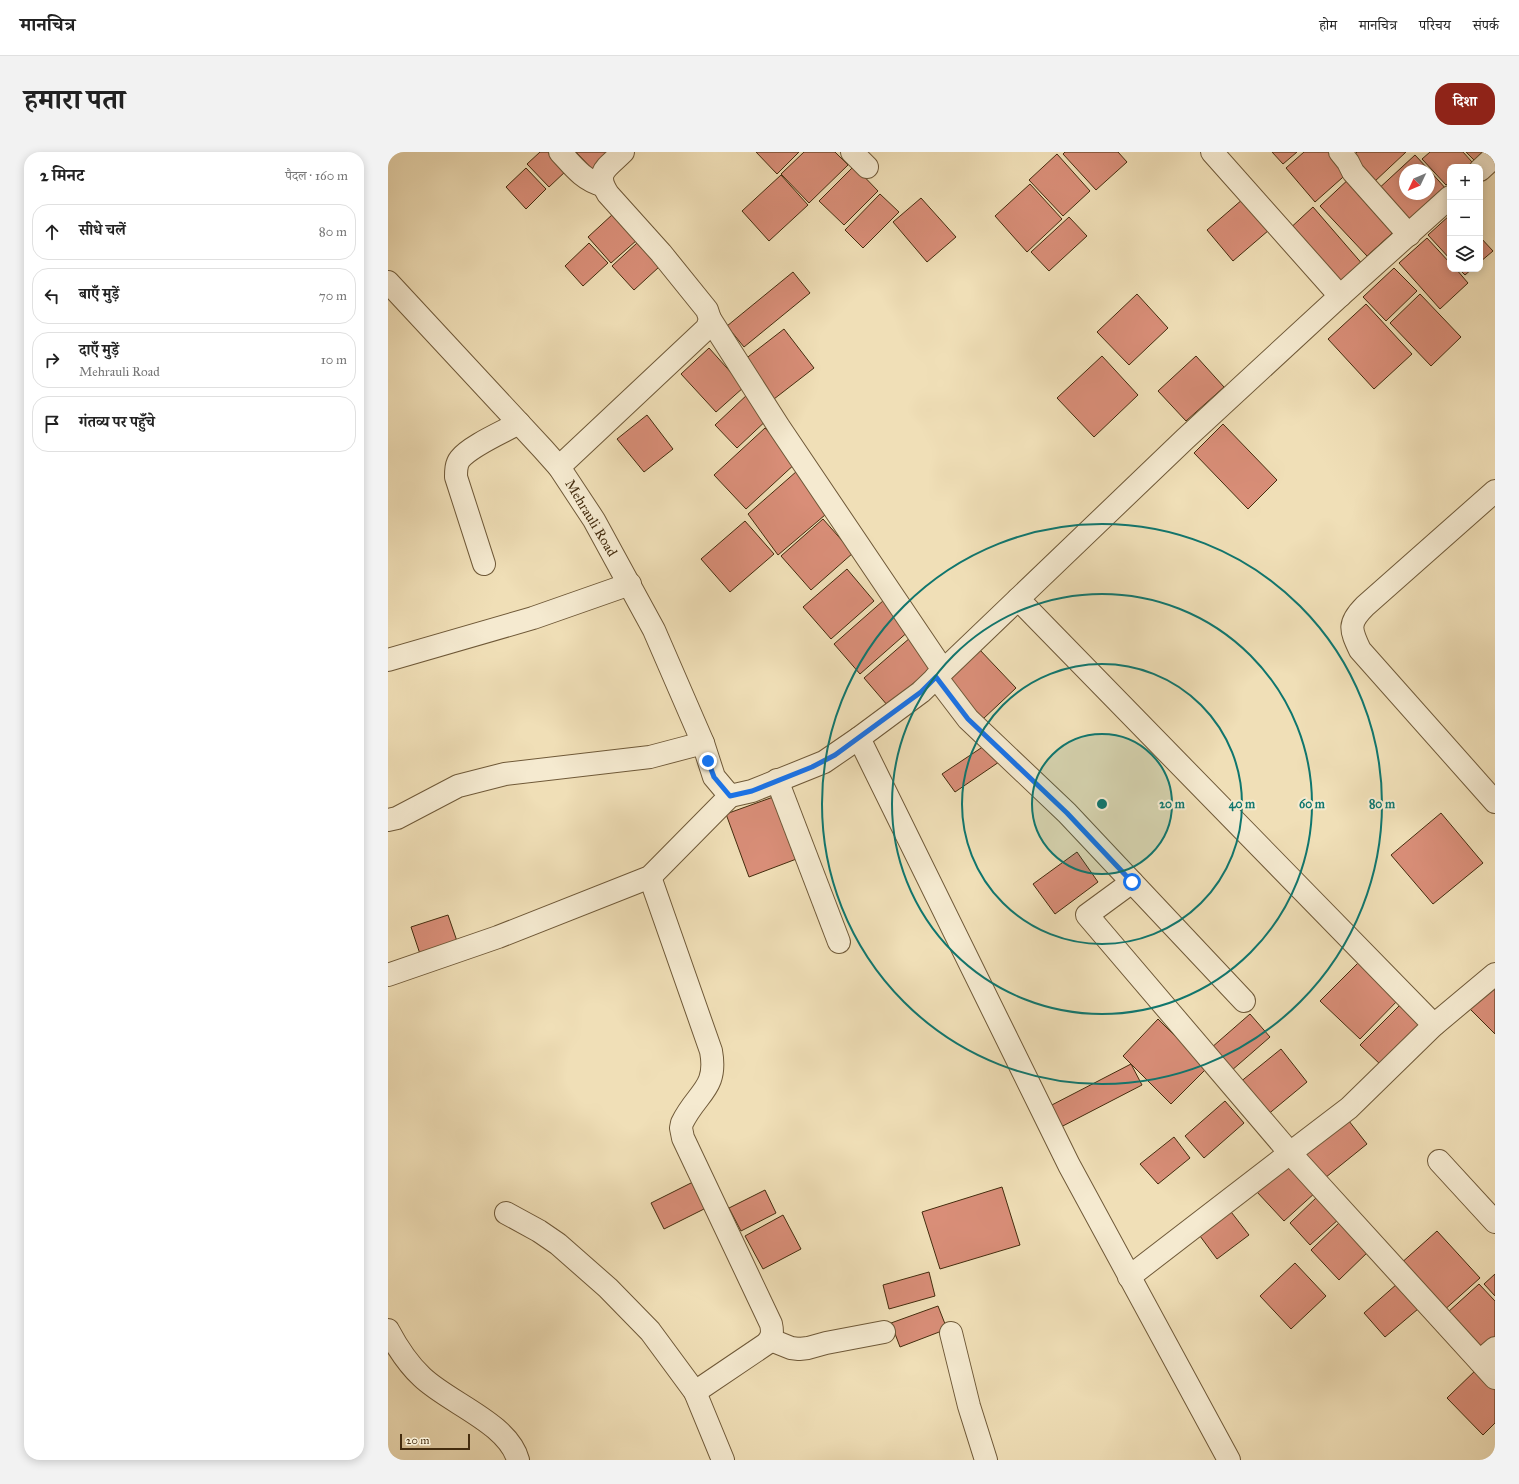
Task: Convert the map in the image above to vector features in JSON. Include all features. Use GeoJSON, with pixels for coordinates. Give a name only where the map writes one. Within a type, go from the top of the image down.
{"type":"FeatureCollection","features":[{"type":"Feature","properties":{"kind":"street"},"geometry":{"type":"LineString","coordinates":[[560,152],[588,181],[602,185]]}},
{"type":"Feature","properties":{"kind":"street"},"geometry":{"type":"LineString","coordinates":[[622,152],[603,172],[601,177],[602,185],[707,310],[710,319],[968,719],[1067,813],[1244,1001]]}},
{"type":"Feature","properties":{"kind":"street"},"geometry":{"type":"LineString","coordinates":[[852,152],[867,167]]}},
{"type":"Feature","properties":{"kind":"street"},"geometry":{"type":"LineString","coordinates":[[1212,152],[1340,296]]}},
{"type":"Feature","properties":{"kind":"street"},"geometry":{"type":"LineString","coordinates":[[1340,152],[1348,162],[1353,172],[1409,235]]}},
{"type":"Feature","properties":{"kind":"street"},"geometry":{"type":"LineString","coordinates":[[1483,167],[1495,156]]}},
{"type":"Feature","properties":{"kind":"street"},"geometry":{"type":"LineString","coordinates":[[388,975],[498,937],[650,877],[730,796],[752,791],[824,762],[859,738],[921,692],[1185,439],[1447,200]]}},
{"type":"Feature","properties":{"kind":"street","name":"Mehrauli Road"},"geometry":{"type":"LineString","coordinates":[[388,282],[559,467],[594,520],[654,630],[703,743],[714,777],[730,796]]}},
{"type":"Feature","properties":{"kind":"street"},"geometry":{"type":"LineString","coordinates":[[559,467],[707,328],[710,319]]}},
{"type":"Feature","properties":{"kind":"street"},"geometry":{"type":"LineString","coordinates":[[484,564],[456,477],[456,468],[459,460],[468,451],[519,423]]}},
{"type":"Feature","properties":{"kind":"street"},"geometry":{"type":"LineString","coordinates":[[1495,491],[1365,606],[1353,620],[1351,628],[1360,650],[1495,802]]}},
{"type":"Feature","properties":{"kind":"street"},"geometry":{"type":"LineString","coordinates":[[388,660],[533,618],[630,584]]}},
{"type":"Feature","properties":{"kind":"street"},"geometry":{"type":"LineString","coordinates":[[1018,599],[1434,1025]]}},
{"type":"Feature","properties":{"kind":"street"},"geometry":{"type":"LineString","coordinates":[[859,738],[1069,1165],[1228,1460]]}},
{"type":"Feature","properties":{"kind":"street"},"geometry":{"type":"LineString","coordinates":[[388,820],[397,818],[458,786],[505,774],[650,756],[703,743]]}},
{"type":"Feature","properties":{"kind":"street"},"geometry":{"type":"LineString","coordinates":[[777,780],[839,942]]}},
{"type":"Feature","properties":{"kind":"street"},"geometry":{"type":"LineString","coordinates":[[650,877],[711,1051],[714,1064],[711,1081],[682,1122],[681,1128],[683,1138],[771,1324],[772,1332],[771,1340],[766,1344],[695,1392]]}},
{"type":"Feature","properties":{"kind":"street"},"geometry":{"type":"LineString","coordinates":[[1132,882],[1087,915],[1290,1153],[1488,1355],[1495,1378]]}},
{"type":"Feature","properties":{"kind":"street"},"geometry":{"type":"LineString","coordinates":[[1129,1277],[1349,1108],[1434,1025],[1495,974]]}},
{"type":"Feature","properties":{"kind":"street"},"geometry":{"type":"LineString","coordinates":[[1439,1161],[1495,1222]]}},
{"type":"Feature","properties":{"kind":"street"},"geometry":{"type":"LineString","coordinates":[[506,1213],[539,1231],[558,1244],[608,1288],[650,1331],[695,1392],[723,1460]]}},
{"type":"Feature","properties":{"kind":"street"},"geometry":{"type":"LineString","coordinates":[[388,1330],[406,1360],[422,1377],[437,1390],[484,1420],[498,1431],[516,1453],[518,1460]]}},
{"type":"Feature","properties":{"kind":"street"},"geometry":{"type":"LineString","coordinates":[[771,1340],[791,1348],[808,1348],[826,1342],[884,1332]]}},
{"type":"Feature","properties":{"kind":"street"},"geometry":{"type":"LineString","coordinates":[[951,1333],[969,1406],[986,1460]]}},
{"type":"Feature","properties":{"kind":"building"},"geometry":{"type":"Polygon","coordinates":[[[540,152],[550,152],[567,170],[549,187],[527,164],[540,152]]]}},
{"type":"Feature","properties":{"kind":"building"},"geometry":{"type":"Polygon","coordinates":[[[576,152],[614,152],[594,171],[576,152]]]}},
{"type":"Feature","properties":{"kind":"building"},"geometry":{"type":"Polygon","coordinates":[[[756,152],[799,152],[777,174],[756,152]]]}},
{"type":"Feature","properties":{"kind":"building"},"geometry":{"type":"Polygon","coordinates":[[[804,152],[835,152],[848,165],[809,203],[781,174],[804,152]]]}},
{"type":"Feature","properties":{"kind":"building"},"geometry":{"type":"Polygon","coordinates":[[[1065,152],[1118,152],[1127,162],[1096,190],[1063,154],[1065,152]]]}},
{"type":"Feature","properties":{"kind":"building"},"geometry":{"type":"Polygon","coordinates":[[[1272,152],[1297,152],[1283,164],[1272,152]]]}},
{"type":"Feature","properties":{"kind":"building"},"geometry":{"type":"Polygon","coordinates":[[[1304,152],[1335,152],[1351,170],[1315,202],[1286,168],[1304,152]]]}},
{"type":"Feature","properties":{"kind":"building"},"geometry":{"type":"Polygon","coordinates":[[[1357,152],[1406,152],[1373,183],[1350,159],[1357,152]]]}},
{"type":"Feature","properties":{"kind":"building"},"geometry":{"type":"Polygon","coordinates":[[[1430,152],[1463,152],[1472,162],[1470,164],[1447,164],[1446,185],[1435,173],[1435,164],[1427,164],[1422,159],[1430,152]]]}},
{"type":"Feature","properties":{"kind":"building"},"geometry":{"type":"Polygon","coordinates":[[[1466,152],[1482,152],[1474,160],[1466,152]]]}},
{"type":"Feature","properties":{"kind":"building"},"geometry":{"type":"Polygon","coordinates":[[[1057,154],[1090,191],[1063,216],[1029,180],[1057,154]]]}},
{"type":"Feature","properties":{"kind":"building"},"geometry":{"type":"Polygon","coordinates":[[[1415,155],[1423,164],[1405,164],[1415,155]]]}},
{"type":"Feature","properties":{"kind":"building"},"geometry":{"type":"Polygon","coordinates":[[[854,166],[878,191],[844,225],[819,201],[854,166]]]}},
{"type":"Feature","properties":{"kind":"building"},"geometry":{"type":"Polygon","coordinates":[[[526,168],[546,189],[526,209],[506,187],[526,168]]]}},
{"type":"Feature","properties":{"kind":"building"},"geometry":{"type":"Polygon","coordinates":[[[1399,170],[1399,200],[1435,200],[1435,177],[1447,190],[1407,227],[1375,192],[1399,170]]]}},
{"type":"Feature","properties":{"kind":"building"},"geometry":{"type":"Polygon","coordinates":[[[781,175],[808,205],[769,241],[742,211],[781,175]]]}},
{"type":"Feature","properties":{"kind":"building"},"geometry":{"type":"Polygon","coordinates":[[[1352,176],[1399,227],[1367,256],[1320,206],[1352,176]]]}},
{"type":"Feature","properties":{"kind":"building"},"geometry":{"type":"Polygon","coordinates":[[[1030,184],[1062,219],[1027,252],[995,216],[1030,184]]]}},
{"type":"Feature","properties":{"kind":"building"},"geometry":{"type":"Polygon","coordinates":[[[880,194],[899,212],[863,248],[845,230],[880,194]]]}},
{"type":"Feature","properties":{"kind":"building"},"geometry":{"type":"Polygon","coordinates":[[[921,198],[956,237],[927,262],[893,222],[921,198]]]}},
{"type":"Feature","properties":{"kind":"building"},"geometry":{"type":"Polygon","coordinates":[[[1243,199],[1269,230],[1233,261],[1207,230],[1243,199]]]}},
{"type":"Feature","properties":{"kind":"building"},"geometry":{"type":"Polygon","coordinates":[[[1313,207],[1364,266],[1337,290],[1286,232],[1313,207]]]}},
{"type":"Feature","properties":{"kind":"building"},"geometry":{"type":"Polygon","coordinates":[[[613,214],[637,240],[611,263],[588,237],[613,214]]]}},
{"type":"Feature","properties":{"kind":"building"},"geometry":{"type":"Polygon","coordinates":[[[1069,217],[1087,236],[1049,271],[1031,252],[1069,217]]]}},
{"type":"Feature","properties":{"kind":"building"},"geometry":{"type":"Polygon","coordinates":[[[1447,218],[1447,256],[1428,235],[1447,218]]]}},
{"type":"Feature","properties":{"kind":"building"},"geometry":{"type":"Polygon","coordinates":[[[1427,238],[1447,260],[1447,272],[1459,272],[1468,283],[1440,309],[1399,263],[1427,238]]]}},
{"type":"Feature","properties":{"kind":"building"},"geometry":{"type":"Polygon","coordinates":[[[1483,240],[1493,251],[1483,259],[1483,240]]]}},
{"type":"Feature","properties":{"kind":"building"},"geometry":{"type":"Polygon","coordinates":[[[589,243],[608,263],[583,286],[565,266],[589,243]]]}},
{"type":"Feature","properties":{"kind":"building"},"geometry":{"type":"Polygon","coordinates":[[[637,243],[659,267],[634,290],[612,266],[637,243]]]}},
{"type":"Feature","properties":{"kind":"building"},"geometry":{"type":"Polygon","coordinates":[[[1394,268],[1417,291],[1386,321],[1363,297],[1394,268]]]}},
{"type":"Feature","properties":{"kind":"building"},"geometry":{"type":"Polygon","coordinates":[[[793,272],[810,293],[744,347],[727,326],[793,272]]]}},
{"type":"Feature","properties":{"kind":"building"},"geometry":{"type":"Polygon","coordinates":[[[1137,294],[1168,328],[1129,365],[1097,332],[1137,294]]]}},
{"type":"Feature","properties":{"kind":"building"},"geometry":{"type":"Polygon","coordinates":[[[1420,294],[1461,337],[1431,366],[1390,323],[1420,294]]]}},
{"type":"Feature","properties":{"kind":"building"},"geometry":{"type":"Polygon","coordinates":[[[1366,304],[1412,354],[1374,389],[1328,339],[1366,304]]]}},
{"type":"Feature","properties":{"kind":"building"},"geometry":{"type":"Polygon","coordinates":[[[784,329],[814,368],[774,399],[744,360],[784,329]]]}},
{"type":"Feature","properties":{"kind":"building"},"geometry":{"type":"Polygon","coordinates":[[[709,348],[744,387],[716,412],[681,374],[709,348]]]}},
{"type":"Feature","properties":{"kind":"building"},"geometry":{"type":"Polygon","coordinates":[[[1102,356],[1138,395],[1094,437],[1057,398],[1102,356]]]}},
{"type":"Feature","properties":{"kind":"building"},"geometry":{"type":"Polygon","coordinates":[[[1196,356],[1224,387],[1186,421],[1158,391],[1196,356]]]}},
{"type":"Feature","properties":{"kind":"building"},"geometry":{"type":"Polygon","coordinates":[[[749,393],[771,416],[737,448],[715,425],[749,393]]]}},
{"type":"Feature","properties":{"kind":"building"},"geometry":{"type":"Polygon","coordinates":[[[647,415],[673,449],[644,472],[617,439],[647,415]]]}},
{"type":"Feature","properties":{"kind":"building"},"geometry":{"type":"Polygon","coordinates":[[[1223,424],[1277,480],[1248,509],[1194,453],[1223,424]]]}},
{"type":"Feature","properties":{"kind":"building"},"geometry":{"type":"Polygon","coordinates":[[[765,428],[797,462],[746,509],[714,475],[765,428]]]}},
{"type":"Feature","properties":{"kind":"building"},"geometry":{"type":"Polygon","coordinates":[[[797,471],[825,515],[778,555],[748,514],[797,471]]]}},
{"type":"Feature","properties":{"kind":"building"},"geometry":{"type":"Polygon","coordinates":[[[823,519],[853,553],[811,590],[781,556],[823,519]]]}},
{"type":"Feature","properties":{"kind":"building"},"geometry":{"type":"Polygon","coordinates":[[[745,521],[774,554],[730,592],[701,559],[745,521]]]}},
{"type":"Feature","properties":{"kind":"building"},"geometry":{"type":"Polygon","coordinates":[[[847,569],[874,601],[831,639],[803,607],[847,569]]]}},
{"type":"Feature","properties":{"kind":"building"},"geometry":{"type":"Polygon","coordinates":[[[884,600],[910,630],[860,674],[834,644],[884,600]]]}},
{"type":"Feature","properties":{"kind":"building"},"geometry":{"type":"Polygon","coordinates":[[[911,637],[935,664],[888,706],[864,678],[911,637]]]}},
{"type":"Feature","properties":{"kind":"building"},"geometry":{"type":"Polygon","coordinates":[[[979,649],[1016,688],[983,719],[947,679],[979,649]]]}},
{"type":"Feature","properties":{"kind":"building"},"geometry":{"type":"Polygon","coordinates":[[[987,744],[999,762],[955,792],[942,774],[987,744]]]}},
{"type":"Feature","properties":{"kind":"building"},"geometry":{"type":"Polygon","coordinates":[[[776,796],[799,858],[749,877],[726,814],[776,796]]]}},
{"type":"Feature","properties":{"kind":"building"},"geometry":{"type":"Polygon","coordinates":[[[1441,813],[1483,863],[1433,904],[1391,855],[1441,813]]]}},
{"type":"Feature","properties":{"kind":"building"},"geometry":{"type":"Polygon","coordinates":[[[1077,852],[1098,882],[1055,914],[1033,884],[1077,852]]]}},
{"type":"Feature","properties":{"kind":"building"},"geometry":{"type":"Polygon","coordinates":[[[448,915],[459,947],[422,960],[411,927],[448,915]]]}},
{"type":"Feature","properties":{"kind":"building"},"geometry":{"type":"Polygon","coordinates":[[[1362,959],[1401,997],[1360,1039],[1320,1001],[1362,959]]]}},
{"type":"Feature","properties":{"kind":"building"},"geometry":{"type":"Polygon","coordinates":[[[1495,979],[1495,1034],[1467,1006],[1495,979]]]}},
{"type":"Feature","properties":{"kind":"building"},"geometry":{"type":"Polygon","coordinates":[[[1405,1000],[1425,1022],[1381,1065],[1360,1045],[1405,1000]]]}},
{"type":"Feature","properties":{"kind":"building"},"geometry":{"type":"Polygon","coordinates":[[[1250,1014],[1270,1037],[1231,1071],[1211,1048],[1250,1014]]]}},
{"type":"Feature","properties":{"kind":"building"},"geometry":{"type":"Polygon","coordinates":[[[1158,1019],[1207,1068],[1171,1104],[1123,1056],[1158,1019]]]}},
{"type":"Feature","properties":{"kind":"building"},"geometry":{"type":"Polygon","coordinates":[[[1281,1049],[1307,1082],[1266,1116],[1239,1083],[1281,1049]]]}},
{"type":"Feature","properties":{"kind":"building"},"geometry":{"type":"Polygon","coordinates":[[[1131,1064],[1142,1085],[1057,1129],[1046,1108],[1131,1064]]]}},
{"type":"Feature","properties":{"kind":"building"},"geometry":{"type":"Polygon","coordinates":[[[1225,1101],[1244,1123],[1204,1158],[1185,1136],[1225,1101]]]}},
{"type":"Feature","properties":{"kind":"building"},"geometry":{"type":"Polygon","coordinates":[[[1345,1116],[1367,1144],[1320,1182],[1297,1154],[1345,1116]]]}},
{"type":"Feature","properties":{"kind":"building"},"geometry":{"type":"Polygon","coordinates":[[[1174,1137],[1190,1158],[1158,1184],[1140,1164],[1174,1137]]]}},
{"type":"Feature","properties":{"kind":"building"},"geometry":{"type":"Polygon","coordinates":[[[1289,1162],[1316,1192],[1284,1221],[1257,1192],[1289,1162]]]}},
{"type":"Feature","properties":{"kind":"building"},"geometry":{"type":"Polygon","coordinates":[[[693,1182],[706,1208],[664,1229],[651,1203],[693,1182]]]}},
{"type":"Feature","properties":{"kind":"building"},"geometry":{"type":"Polygon","coordinates":[[[1002,1187],[1020,1245],[940,1269],[922,1212],[1002,1187]]]}},
{"type":"Feature","properties":{"kind":"building"},"geometry":{"type":"Polygon","coordinates":[[[765,1190],[776,1213],[741,1231],[729,1208],[765,1190]]]}},
{"type":"Feature","properties":{"kind":"building"},"geometry":{"type":"Polygon","coordinates":[[[1318,1196],[1339,1219],[1310,1245],[1290,1223],[1318,1196]]]}},
{"type":"Feature","properties":{"kind":"building"},"geometry":{"type":"Polygon","coordinates":[[[1228,1208],[1249,1235],[1217,1259],[1197,1232],[1228,1208]]]}},
{"type":"Feature","properties":{"kind":"building"},"geometry":{"type":"Polygon","coordinates":[[[783,1215],[801,1249],[763,1269],[745,1236],[783,1215]]]}},
{"type":"Feature","properties":{"kind":"building"},"geometry":{"type":"Polygon","coordinates":[[[1341,1221],[1370,1250],[1339,1280],[1311,1250],[1341,1221]]]}},
{"type":"Feature","properties":{"kind":"building"},"geometry":{"type":"Polygon","coordinates":[[[1437,1231],[1480,1278],[1442,1312],[1399,1265],[1437,1231]]]}},
{"type":"Feature","properties":{"kind":"building"},"geometry":{"type":"Polygon","coordinates":[[[1295,1263],[1326,1296],[1291,1329],[1260,1296],[1295,1263]]]}},
{"type":"Feature","properties":{"kind":"building"},"geometry":{"type":"Polygon","coordinates":[[[929,1272],[935,1296],[889,1309],[883,1285],[929,1272]]]}},
{"type":"Feature","properties":{"kind":"building"},"geometry":{"type":"Polygon","coordinates":[[[1495,1274],[1495,1296],[1484,1284],[1495,1274]]]}},
{"type":"Feature","properties":{"kind":"building"},"geometry":{"type":"Polygon","coordinates":[[[1397,1284],[1418,1309],[1385,1337],[1364,1313],[1397,1284]]]}},
{"type":"Feature","properties":{"kind":"building"},"geometry":{"type":"Polygon","coordinates":[[[1479,1284],[1495,1301],[1495,1340],[1482,1352],[1447,1313],[1479,1284]]]}},
{"type":"Feature","properties":{"kind":"building"},"geometry":{"type":"Polygon","coordinates":[[[938,1306],[947,1329],[900,1347],[891,1323],[938,1306]]]}},
{"type":"Feature","properties":{"kind":"building"},"geometry":{"type":"Polygon","coordinates":[[[1479,1367],[1495,1383],[1495,1423],[1483,1435],[1447,1398],[1479,1367]]]}},
{"type":"Feature","properties":{"kind":"route"},"geometry":{"type":"LineString","coordinates":[[708,761],[714,777],[730,796],[741,795],[752,791],[824,762],[921,692],[936,677],[968,719],[1067,813],[1132,882]]}}]}
